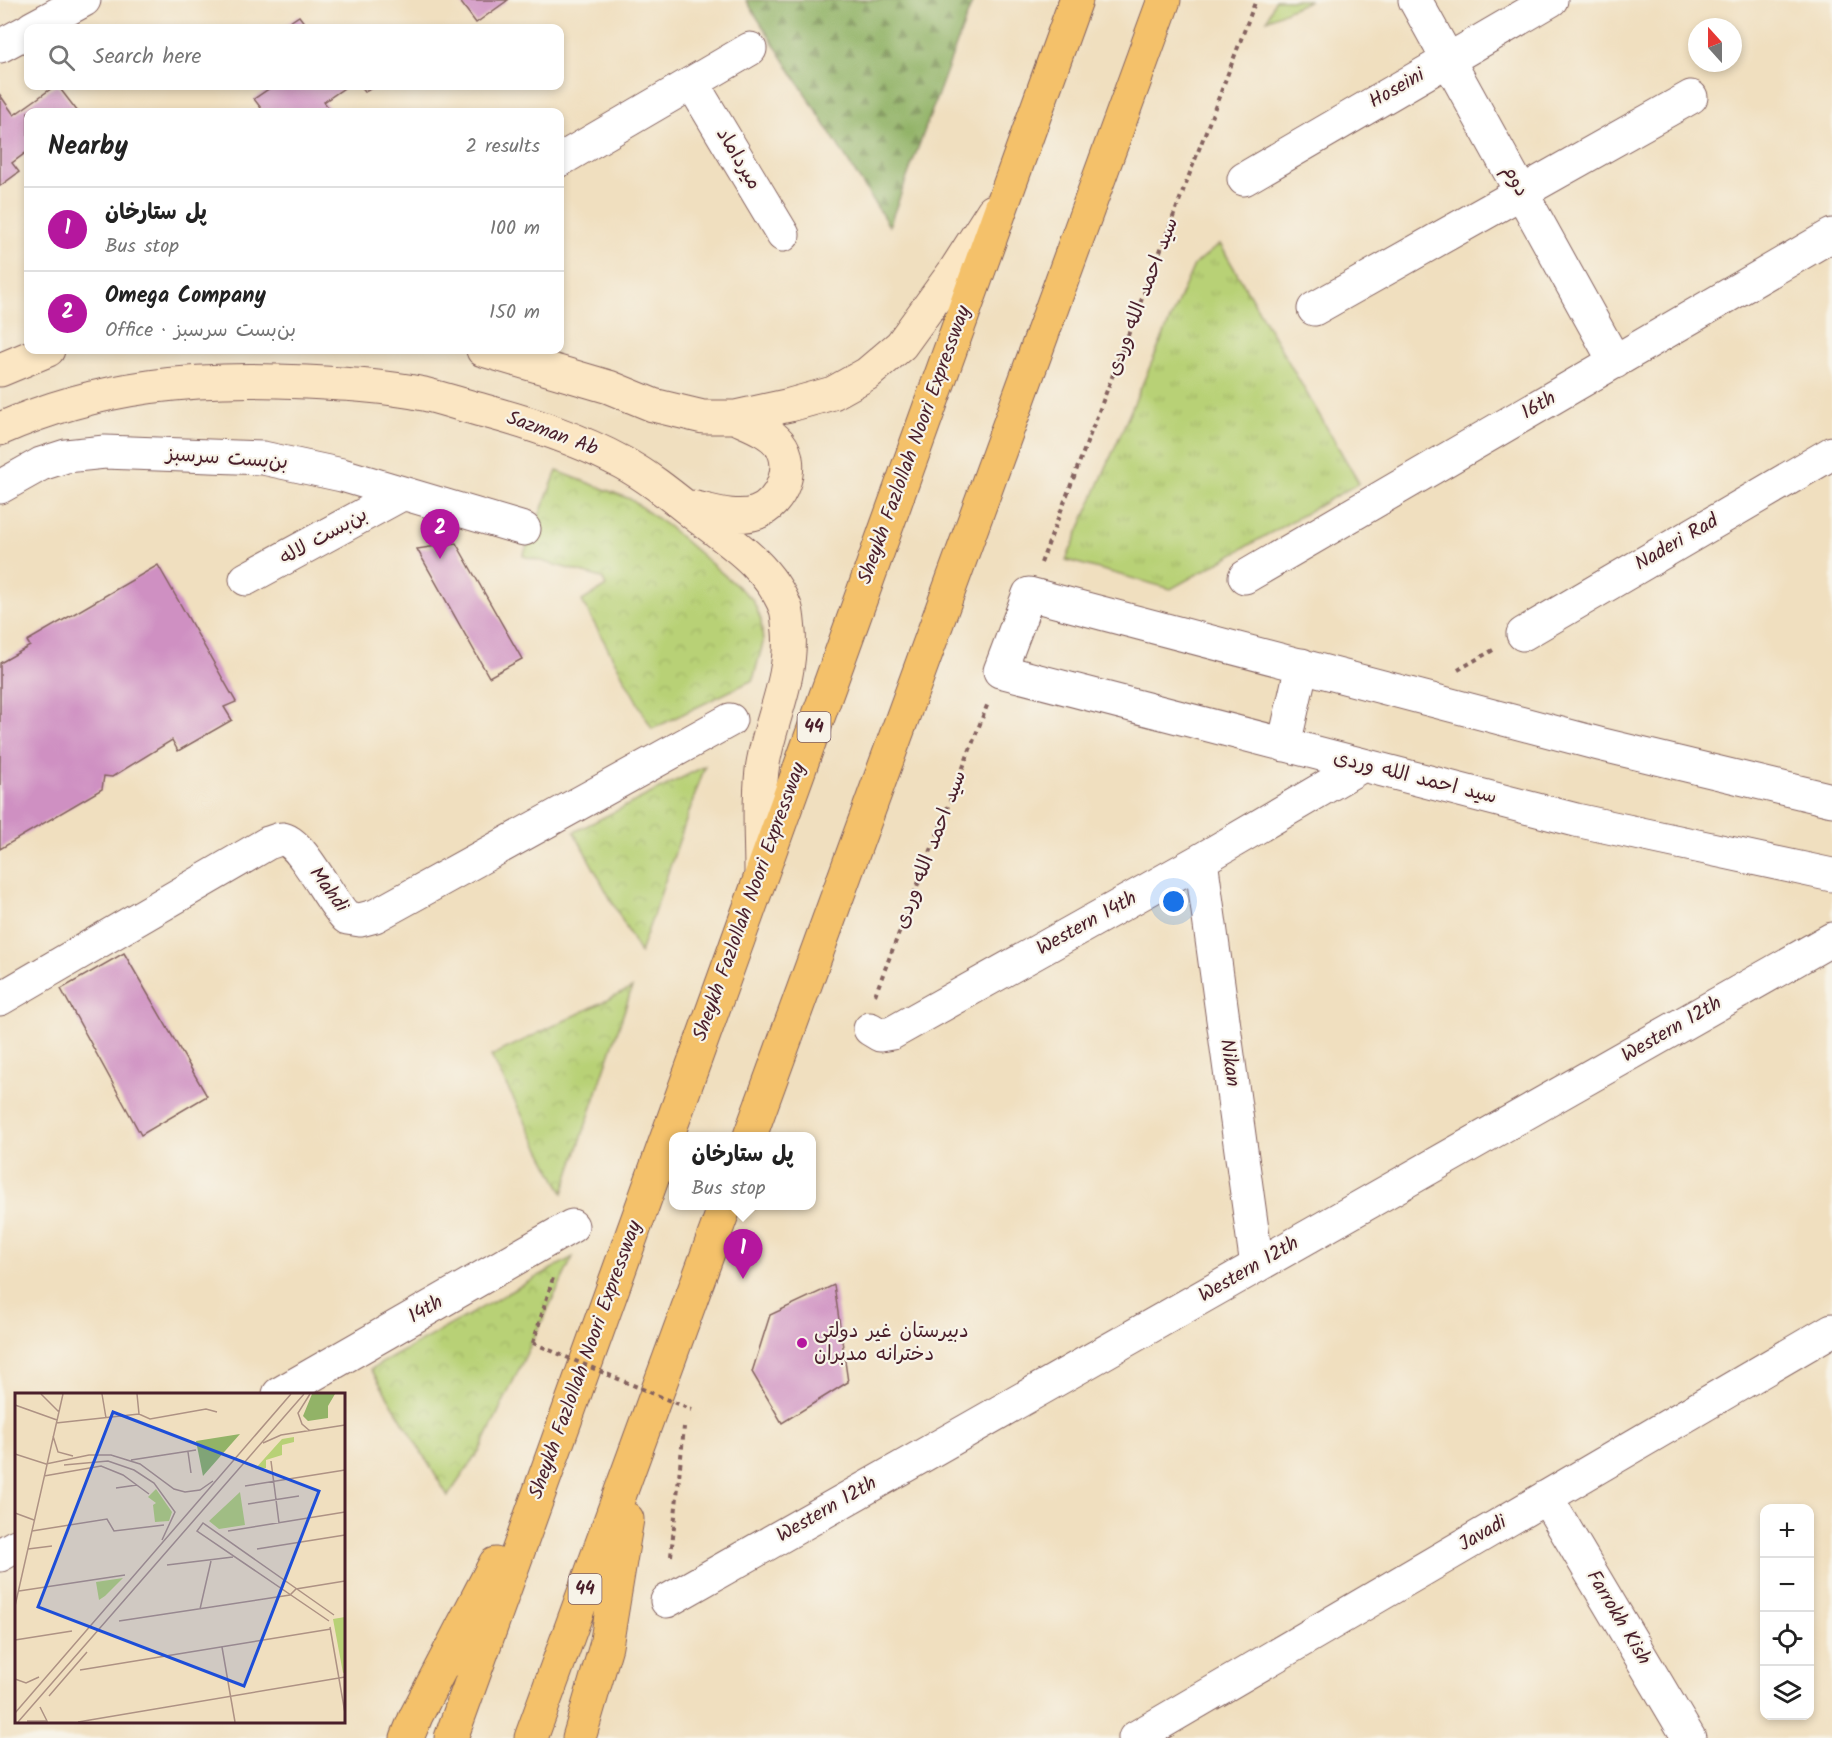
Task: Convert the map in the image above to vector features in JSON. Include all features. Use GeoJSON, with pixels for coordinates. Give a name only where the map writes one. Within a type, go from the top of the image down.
{"type":"FeatureCollection","features":[{"type":"Feature","properties":{"kind":"highway","name":"Sheykh Fazlollah Noori Expressway"},"geometry":{"type":"LineString","coordinates":[[451,1738],[1076,0]]}},
{"type":"Feature","properties":{"kind":"highway"},"geometry":{"type":"LineString","coordinates":[[752,1132],[1164,0]]}},
{"type":"Feature","properties":{"kind":"highway","name":"44"},"geometry":{"type":"LineString","coordinates":[[531,1738],[724,1210]]}},
{"type":"Feature","properties":{"kind":"highway"},"geometry":{"type":"LineString","coordinates":[[579,1738],[606,1646],[640,1440]]}},
{"type":"Feature","properties":{"kind":"highway"},"geometry":{"type":"LineString","coordinates":[[407,1738],[416,1716],[552,1454]]}},
{"type":"Feature","properties":{"kind":"main road"},"geometry":{"type":"LineString","coordinates":[[497,354],[609,387],[653,405],[703,417],[735,417],[833,393],[867,374],[901,345],[954,272],[1007,190]]}},
{"type":"Feature","properties":{"kind":"main road"},"geometry":{"type":"LineString","coordinates":[[0,370],[38,354]]}},
{"type":"Feature","properties":{"kind":"main road","name":"Sazman Ab"},"geometry":{"type":"LineString","coordinates":[[0,429],[68,403],[100,395],[180,382],[253,379],[382,387],[427,395],[565,436],[626,464],[683,505],[762,569],[778,592],[787,612],[790,646],[784,686],[762,770],[761,874]]}},
{"type":"Feature","properties":{"kind":"main road"},"geometry":{"type":"LineString","coordinates":[[683,505],[740,516],[757,513],[781,490],[787,473],[781,446],[760,429],[735,417]]}},
{"type":"Feature","properties":{"kind":"street"},"geometry":{"type":"LineString","coordinates":[[41,24],[84,0]]}},
{"type":"Feature","properties":{"kind":"street","name":"دوم"},"geometry":{"type":"LineString","coordinates":[[1415,0],[1615,362]]}},
{"type":"Feature","properties":{"kind":"street","name":"Hoseini"},"geometry":{"type":"LineString","coordinates":[[1244,179],[1551,0]]}},
{"type":"Feature","properties":{"kind":"street"},"geometry":{"type":"LineString","coordinates":[[0,46],[24,33]]}},
{"type":"Feature","properties":{"kind":"street"},"geometry":{"type":"LineString","coordinates":[[564,157],[750,49]]}},
{"type":"Feature","properties":{"kind":"street","name":"میرداماد"},"geometry":{"type":"LineString","coordinates":[[692,83],[783,235]]}},
{"type":"Feature","properties":{"kind":"street"},"geometry":{"type":"LineString","coordinates":[[1314,309],[1691,97]]}},
{"type":"Feature","properties":{"kind":"street","name":"16th"},"geometry":{"type":"LineString","coordinates":[[1245,577],[1832,235]]}},
{"type":"Feature","properties":{"kind":"street","name":"بن‌بست سرسبز"},"geometry":{"type":"LineString","coordinates":[[0,487],[41,464],[66,456],[105,452],[226,455],[263,458],[342,475],[524,529]]}},
{"type":"Feature","properties":{"kind":"street","name":"Naderi Rad"},"geometry":{"type":"LineString","coordinates":[[1523,634],[1832,453]]}},
{"type":"Feature","properties":{"kind":"street","name":"بن‌بست لاله"},"geometry":{"type":"LineString","coordinates":[[246,579],[402,494]]}},
{"type":"Feature","properties":{"kind":"street"},"geometry":{"type":"LineString","coordinates":[[1000,671],[1029,594],[1599,744],[1832,800]]}},
{"type":"Feature","properties":{"kind":"street"},"geometry":{"type":"LineString","coordinates":[[1284,745],[1302,666]]}},
{"type":"Feature","properties":{"kind":"street","name":"سید احمد الله وردی"},"geometry":{"type":"LineString","coordinates":[[1000,671],[1576,820],[1832,875]]}},
{"type":"Feature","properties":{"kind":"street","name":"Mahdi"},"geometry":{"type":"LineString","coordinates":[[0,999],[268,843],[281,839],[295,845],[303,854],[329,896],[347,918],[360,920],[375,916],[730,720]]}},
{"type":"Feature","properties":{"kind":"street","name":"Western 14th"},"geometry":{"type":"LineString","coordinates":[[870,1029],[880,1035],[892,1033],[1201,860],[1363,765]]}},
{"type":"Feature","properties":{"kind":"street","name":"Nikan"},"geometry":{"type":"LineString","coordinates":[[1201,860],[1257,1266]]}},
{"type":"Feature","properties":{"kind":"street","name":"Western 12th"},"geometry":{"type":"LineString","coordinates":[[667,1601],[1832,939]]}},
{"type":"Feature","properties":{"kind":"street","name":"14th"},"geometry":{"type":"LineString","coordinates":[[282,1393],[572,1226]]}},
{"type":"Feature","properties":{"kind":"street","name":"Javadi"},"geometry":{"type":"LineString","coordinates":[[1135,1738],[1832,1330]]}},
{"type":"Feature","properties":{"kind":"street","name":"Farrokh Kish"},"geometry":{"type":"LineString","coordinates":[[1546,1497],[1689,1738]]}},
{"type":"Feature","properties":{"kind":"street"},"geometry":{"type":"LineString","coordinates":[[0,1555],[15,1547]]}},
{"type":"Feature","properties":{"kind":"path","name":"سید احمد الله وردی"},"geometry":{"type":"LineString","coordinates":[[1029,594],[1256,0]]}},
{"type":"Feature","properties":{"kind":"path"},"geometry":{"type":"LineString","coordinates":[[1412,695],[1523,634]]}},
{"type":"Feature","properties":{"kind":"path","name":"سید احمد الله وردی"},"geometry":{"type":"LineString","coordinates":[[870,1029],[868,1019],[870,1008],[1000,671]]}},
{"type":"Feature","properties":{"kind":"path"},"geometry":{"type":"LineString","coordinates":[[547,1293],[533,1343],[692,1410]]}},
{"type":"Feature","properties":{"kind":"path"},"geometry":{"type":"LineString","coordinates":[[667,1601],[685,1426]]}},
{"type":"Feature","properties":{"kind":"green space"},"geometry":{"type":"Polygon","coordinates":[[[746,0],[973,0],[889,226],[746,0]]]}},
{"type":"Feature","properties":{"kind":"green space"},"geometry":{"type":"Polygon","coordinates":[[[1275,0],[1310,0],[1267,20],[1275,0]]]}},
{"type":"Feature","properties":{"kind":"green space"},"geometry":{"type":"Polygon","coordinates":[[[1220,244],[1359,483],[1171,589],[1066,560],[1194,265],[1220,244]]]}},
{"type":"Feature","properties":{"kind":"green space"},"geometry":{"type":"Polygon","coordinates":[[[557,471],[630,499],[669,527],[753,600],[761,620],[763,643],[753,680],[652,729],[582,601],[606,586],[602,578],[523,556],[557,471]]]}},
{"type":"Feature","properties":{"kind":"green space"},"geometry":{"type":"Polygon","coordinates":[[[705,766],[640,953],[574,832],[705,766]]]}},
{"type":"Feature","properties":{"kind":"green space"},"geometry":{"type":"Polygon","coordinates":[[[632,988],[563,1193],[491,1056],[632,988]]]}},
{"type":"Feature","properties":{"kind":"green space"},"geometry":{"type":"Polygon","coordinates":[[[573,1257],[481,1448],[448,1496],[371,1369],[573,1257]]]}},
{"type":"Feature","properties":{"kind":"building"},"geometry":{"type":"Polygon","coordinates":[[[459,0],[508,0],[476,23],[459,0]]]}},
{"type":"Feature","properties":{"kind":"building"},"geometry":{"type":"Polygon","coordinates":[[[299,16],[305,24],[287,24],[299,16]]]}},
{"type":"Feature","properties":{"kind":"building"},"geometry":{"type":"Polygon","coordinates":[[[49,90],[61,90],[75,108],[24,108],[24,154],[12,163],[19,172],[0,186],[0,95],[14,115],[49,90]]]}},
{"type":"Feature","properties":{"kind":"building"},"geometry":{"type":"Polygon","coordinates":[[[267,90],[341,90],[324,102],[329,108],[261,108],[254,99],[267,90]]]}},
{"type":"Feature","properties":{"kind":"building"},"geometry":{"type":"Polygon","coordinates":[[[456,543],[522,659],[489,677],[417,549],[456,543]]]}},
{"type":"Feature","properties":{"kind":"building"},"geometry":{"type":"Polygon","coordinates":[[[158,565],[236,702],[224,707],[232,720],[178,751],[172,740],[112,777],[104,776],[102,789],[0,849],[0,663],[30,646],[27,641],[158,565]]]}},
{"type":"Feature","properties":{"kind":"building"},"geometry":{"type":"Polygon","coordinates":[[[124,953],[207,1096],[141,1135],[61,989],[124,953]]]}},
{"type":"Feature","properties":{"kind":"building","name":"دبیرستان غیر دولتی دخترانه مدبران"},"geometry":{"type":"Polygon","coordinates":[[[834,1285],[848,1382],[782,1423],[752,1372],[770,1315],[834,1285]]]}},
{"type":"Feature","properties":{"kind":"place","name":"Omega Company"},"geometry":{"type":"Point","coordinates":[440,559]}},
{"type":"Feature","properties":{"kind":"place","name":"پل ستارخان"},"geometry":{"type":"Point","coordinates":[743,1279]}},
{"type":"Feature","properties":{"kind":"place","name":"دبیرستان غیر دولتی دخترانه مدبران"},"geometry":{"type":"Point","coordinates":[802,1343]}}]}
